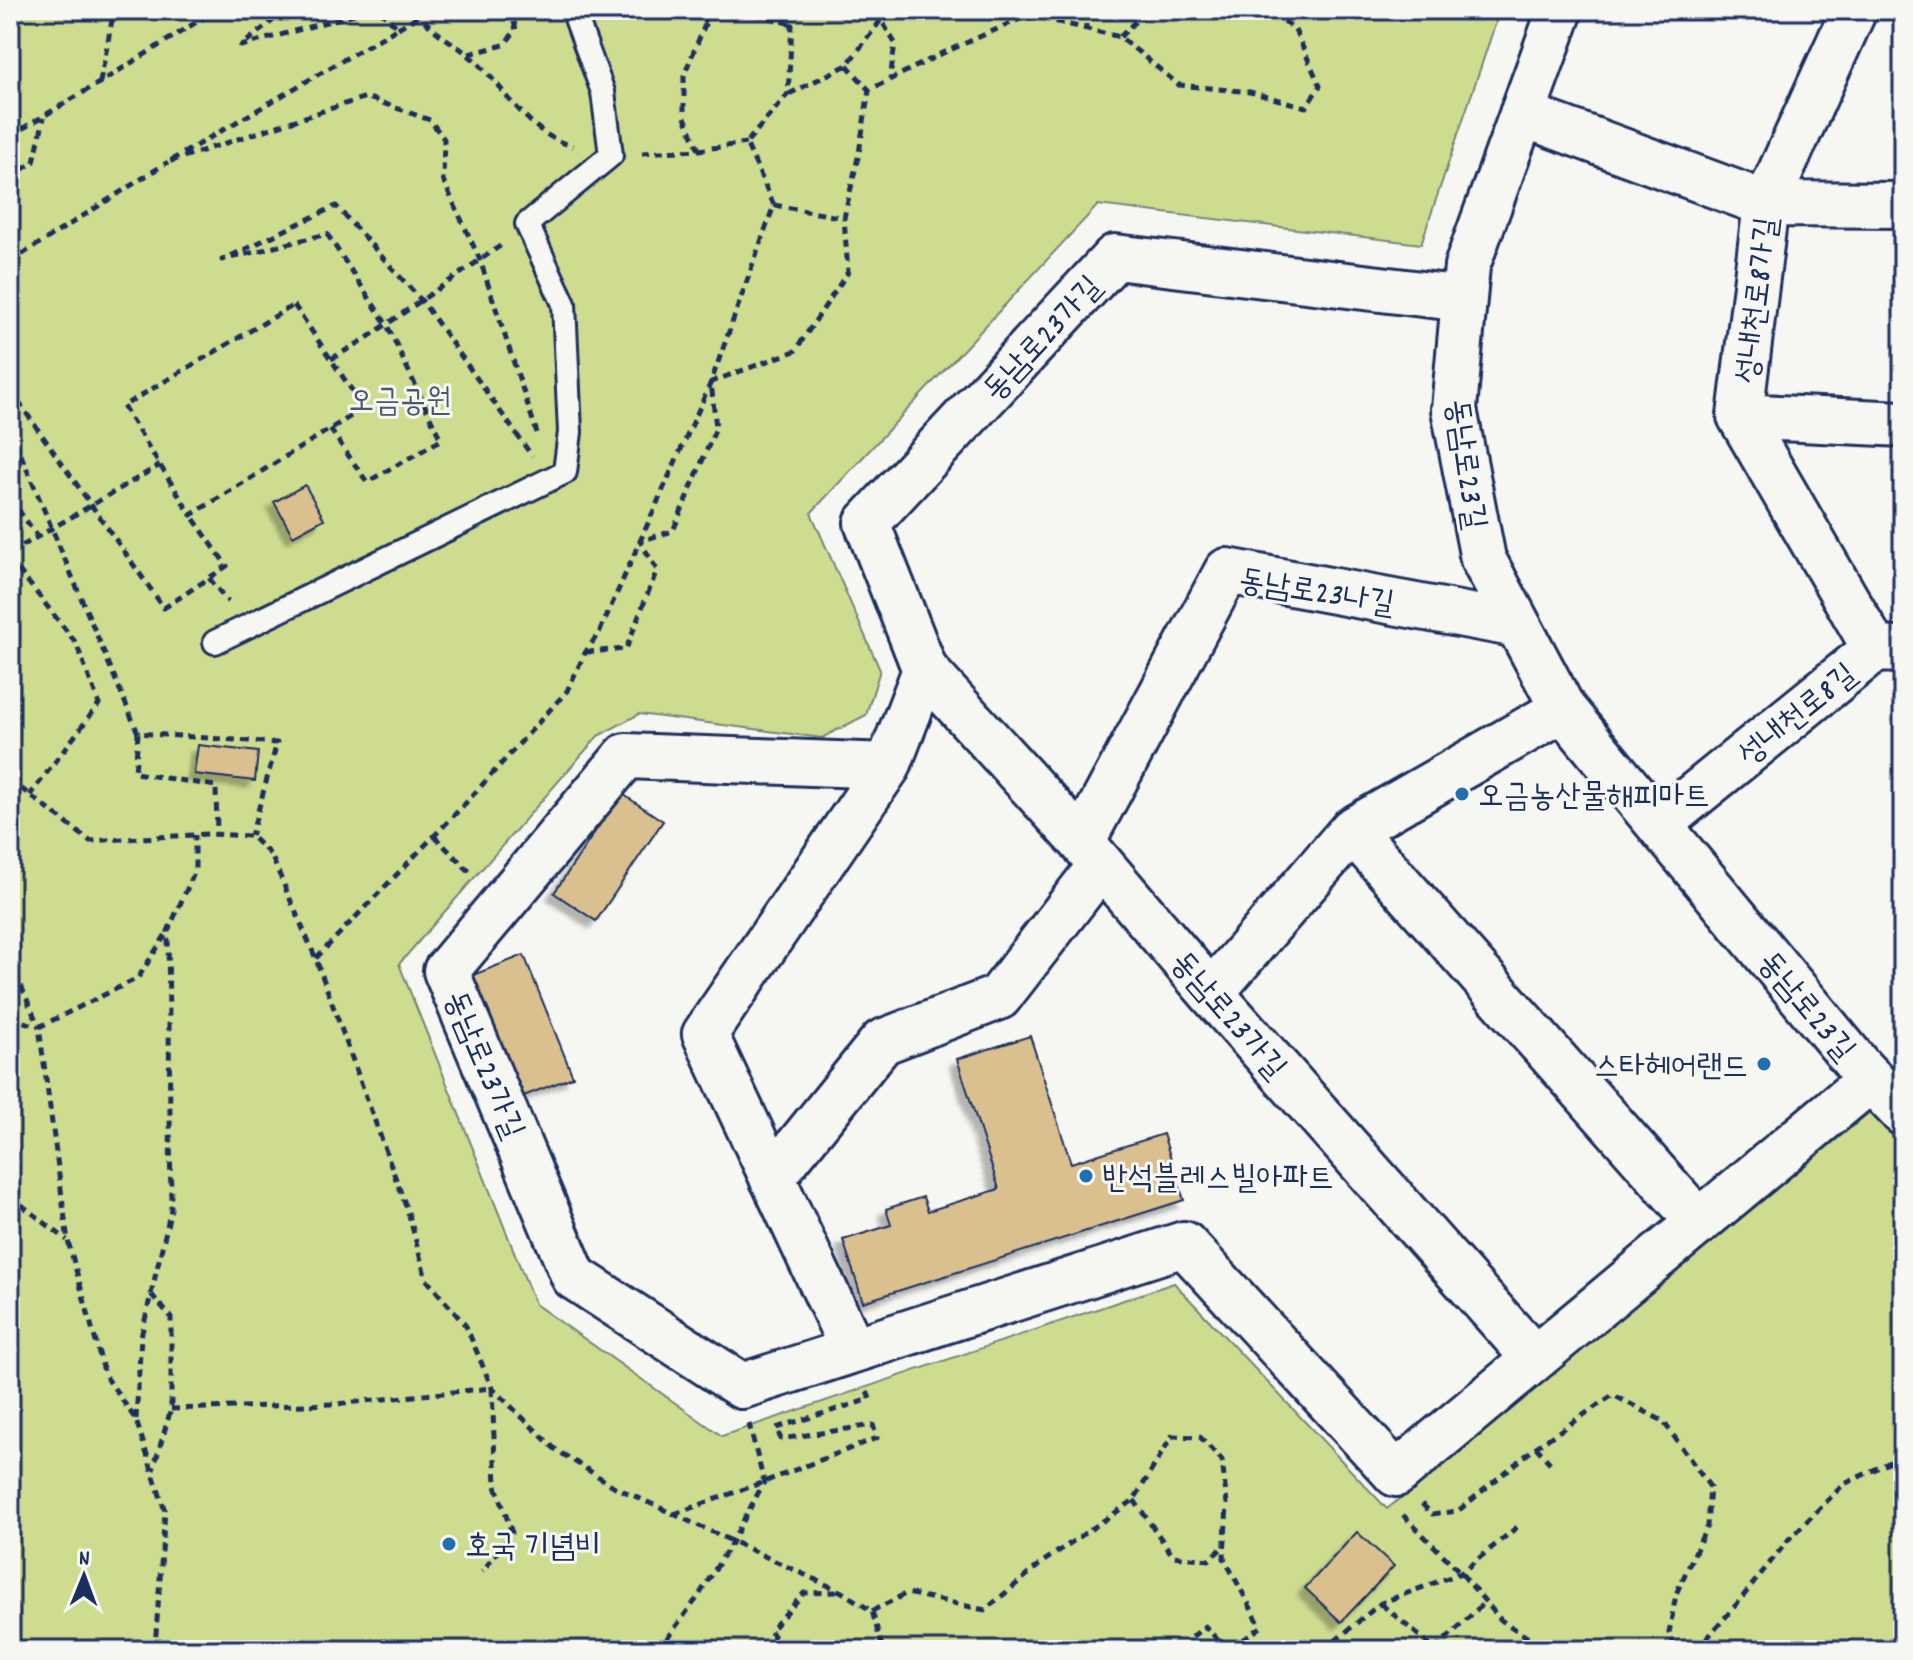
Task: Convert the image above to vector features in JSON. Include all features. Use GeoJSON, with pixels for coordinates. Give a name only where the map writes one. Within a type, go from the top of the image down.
{"type":"FeatureCollection","features":[{"type":"Feature","properties":{"kind":"street","name":"동남로23길"},"geometry":{"type":"LineString","coordinates":[[1560,10],[1467,266],[1454,409],[1483,559],[1563,709],[1871,1079],[1903,1113]]}},
{"type":"Feature","properties":{"kind":"street","name":"성내천로8가길"},"geometry":{"type":"LineString","coordinates":[[1854,10],[1766,204],[1740,416],[1889,650]]}},
{"type":"Feature","properties":{"kind":"street"},"geometry":{"type":"LineString","coordinates":[[1522,114],[1766,204],[1903,205]]}},
{"type":"Feature","properties":{"kind":"street","name":"동남로23가길"},"geometry":{"type":"LineString","coordinates":[[1464,299],[1115,257],[867,523],[925,670],[1534,1358]]}},
{"type":"Feature","properties":{"kind":"street","name":"성내천로8가길"},"geometry":{"type":"LineString","coordinates":[[1740,416],[1903,424]]}},
{"type":"Feature","properties":{"kind":"street","name":"동남로23나길"},"geometry":{"type":"LineString","coordinates":[[772,1178],[882,1042],[999,997],[1091,854],[1227,571],[1518,625]]}},
{"type":"Feature","properties":{"kind":"street","name":"성내천로8길"},"geometry":{"type":"LineString","coordinates":[[1659,824],[1889,650]]}},
{"type":"Feature","properties":{"kind":"street"},"geometry":{"type":"LineString","coordinates":[[858,1366],[705,1034],[888,766],[925,670]]}},
{"type":"Feature","properties":{"kind":"street"},"geometry":{"type":"LineString","coordinates":[[1211,993],[1352,830],[1563,709]]}},
{"type":"Feature","properties":{"kind":"street","name":"동남로23가길"},"geometry":{"type":"LineString","coordinates":[[888,766],[626,756],[446,971],[574,1277],[742,1386],[858,1366],[1184,1244],[1396,1474],[1871,1079]]}},
{"type":"Feature","properties":{"kind":"street"},"geometry":{"type":"LineString","coordinates":[[1352,830],[1699,1222]]}},
{"type":"Feature","properties":{"kind":"lane"},"geometry":{"type":"LineString","coordinates":[[215,642],[565,472],[570,432],[564,304],[527,224],[611,155],[603,92],[573,10]]}},
{"type":"Feature","properties":{"kind":"path"},"geometry":{"type":"LineString","coordinates":[[99,83],[114,10]]}},
{"type":"Feature","properties":{"kind":"path"},"geometry":{"type":"LineString","coordinates":[[10,136],[216,10]]}},
{"type":"Feature","properties":{"kind":"path"},"geometry":{"type":"LineString","coordinates":[[286,10],[241,46],[369,10]]}},
{"type":"Feature","properties":{"kind":"path"},"geometry":{"type":"LineString","coordinates":[[380,10],[398,28]]}},
{"type":"Feature","properties":{"kind":"path"},"geometry":{"type":"LineString","coordinates":[[468,54],[504,45],[516,30],[511,10]]}},
{"type":"Feature","properties":{"kind":"path"},"geometry":{"type":"LineString","coordinates":[[693,10],[706,22]]}},
{"type":"Feature","properties":{"kind":"path"},"geometry":{"type":"LineString","coordinates":[[699,150],[684,115],[684,75],[706,22],[720,10]]}},
{"type":"Feature","properties":{"kind":"path"},"geometry":{"type":"LineString","coordinates":[[742,10],[792,25]]}},
{"type":"Feature","properties":{"kind":"path"},"geometry":{"type":"LineString","coordinates":[[783,10],[792,25],[788,94]]}},
{"type":"Feature","properties":{"kind":"path"},"geometry":{"type":"LineString","coordinates":[[877,10],[895,43],[890,80]]}},
{"type":"Feature","properties":{"kind":"path"},"geometry":{"type":"LineString","coordinates":[[1036,10],[1042,17]]}},
{"type":"Feature","properties":{"kind":"path"},"geometry":{"type":"LineString","coordinates":[[1086,10],[1086,28]]}},
{"type":"Feature","properties":{"kind":"path"},"geometry":{"type":"LineString","coordinates":[[1120,37],[1146,10]]}},
{"type":"Feature","properties":{"kind":"path"},"geometry":{"type":"LineString","coordinates":[[869,90],[1029,15],[1120,37],[1179,85],[1250,92],[1306,107],[1320,86],[1295,30],[1271,10]]}},
{"type":"Feature","properties":{"kind":"path"},"geometry":{"type":"LineString","coordinates":[[10,262],[168,162],[398,28],[418,12],[433,30],[468,54],[503,89],[534,127]]}},
{"type":"Feature","properties":{"kind":"path"},"geometry":{"type":"LineString","coordinates":[[611,155],[699,150],[746,143],[788,94],[847,65],[881,20]]}},
{"type":"Feature","properties":{"kind":"path"},"geometry":{"type":"LineString","coordinates":[[847,65],[869,90]]}},
{"type":"Feature","properties":{"kind":"path"},"geometry":{"type":"LineString","coordinates":[[711,382],[795,351],[848,272],[844,218],[869,90]]}},
{"type":"Feature","properties":{"kind":"path"},"geometry":{"type":"LineString","coordinates":[[168,162],[366,97],[430,120],[444,139],[443,180],[480,260],[539,438]]}},
{"type":"Feature","properties":{"kind":"path"},"geometry":{"type":"LineString","coordinates":[[10,177],[34,162],[44,117]]}},
{"type":"Feature","properties":{"kind":"path"},"geometry":{"type":"LineString","coordinates":[[316,959],[463,806],[567,691],[585,653],[600,631],[711,382],[774,205],[746,143]]}},
{"type":"Feature","properties":{"kind":"path"},"geometry":{"type":"LineString","coordinates":[[774,205],[844,218]]}},
{"type":"Feature","properties":{"kind":"path"},"geometry":{"type":"LineString","coordinates":[[330,429],[367,482],[441,440],[387,325],[327,234],[222,260],[336,206],[422,301],[532,457],[544,453]]}},
{"type":"Feature","properties":{"kind":"path"},"geometry":{"type":"LineString","coordinates":[[331,359],[387,325],[503,244]]}},
{"type":"Feature","properties":{"kind":"path"},"geometry":{"type":"LineString","coordinates":[[10,390],[164,608],[227,566],[191,515],[123,406],[294,305],[364,408],[191,515]]}},
{"type":"Feature","properties":{"kind":"path"},"geometry":{"type":"LineString","coordinates":[[640,541],[673,531],[716,428],[711,382]]}},
{"type":"Feature","properties":{"kind":"path"},"geometry":{"type":"LineString","coordinates":[[10,429],[138,733],[135,773],[216,786],[217,834]]}},
{"type":"Feature","properties":{"kind":"path"},"geometry":{"type":"LineString","coordinates":[[10,553],[160,465]]}},
{"type":"Feature","properties":{"kind":"path"},"geometry":{"type":"LineString","coordinates":[[10,498],[38,537]]}},
{"type":"Feature","properties":{"kind":"path"},"geometry":{"type":"LineString","coordinates":[[585,653],[626,649],[657,570],[640,541]]}},
{"type":"Feature","properties":{"kind":"path"},"geometry":{"type":"LineString","coordinates":[[10,559],[76,643],[99,704],[30,795]]}},
{"type":"Feature","properties":{"kind":"path"},"geometry":{"type":"LineString","coordinates":[[138,733],[277,743],[251,836]]}},
{"type":"Feature","properties":{"kind":"path"},"geometry":{"type":"LineString","coordinates":[[10,780],[90,841],[217,834],[251,836],[271,855],[316,959],[409,1215],[426,1279],[466,1326],[492,1388],[496,1486],[512,1533],[482,1572]]}},
{"type":"Feature","properties":{"kind":"path"},"geometry":{"type":"LineString","coordinates":[[10,1018],[39,1027],[138,978],[168,931],[195,871],[195,835]]}},
{"type":"Feature","properties":{"kind":"path"},"geometry":{"type":"LineString","coordinates":[[434,836],[502,904]]}},
{"type":"Feature","properties":{"kind":"path"},"geometry":{"type":"LineString","coordinates":[[136,1420],[141,1337],[171,1209],[168,931]]}},
{"type":"Feature","properties":{"kind":"path"},"geometry":{"type":"LineString","coordinates":[[10,960],[39,1027],[68,1241],[105,1375],[136,1420],[165,1511],[156,1650]]}},
{"type":"Feature","properties":{"kind":"path"},"geometry":{"type":"LineString","coordinates":[[10,1196],[68,1241]]}},
{"type":"Feature","properties":{"kind":"path"},"geometry":{"type":"LineString","coordinates":[[151,1294],[171,1317],[171,1409],[152,1471]]}},
{"type":"Feature","properties":{"kind":"path"},"geometry":{"type":"LineString","coordinates":[[674,1514],[877,1438],[873,1425],[781,1439],[776,1428],[870,1399],[858,1366]]}},
{"type":"Feature","properties":{"kind":"path"},"geometry":{"type":"LineString","coordinates":[[171,1409],[336,1404],[492,1388],[555,1449],[615,1487],[842,1592],[872,1611],[883,1650]]}},
{"type":"Feature","properties":{"kind":"path"},"geometry":{"type":"LineString","coordinates":[[1422,1504],[1432,1514],[1458,1511],[1536,1447],[1613,1395],[1663,1421],[1710,1487],[1707,1526],[1676,1594],[1669,1633],[1677,1650]]}},
{"type":"Feature","properties":{"kind":"path"},"geometry":{"type":"LineString","coordinates":[[658,1650],[698,1597],[764,1482],[747,1413]]}},
{"type":"Feature","properties":{"kind":"path"},"geometry":{"type":"LineString","coordinates":[[872,1611],[907,1593],[985,1610],[1044,1561],[1134,1500],[1172,1436],[1200,1437],[1222,1460],[1227,1504],[1224,1558],[1261,1627],[1228,1650],[1205,1626],[1192,1637]]}},
{"type":"Feature","properties":{"kind":"path"},"geometry":{"type":"LineString","coordinates":[[1536,1447],[1550,1463]]}},
{"type":"Feature","properties":{"kind":"path"},"geometry":{"type":"LineString","coordinates":[[1697,1650],[1789,1539],[1844,1484],[1903,1456]]}},
{"type":"Feature","properties":{"kind":"path"},"geometry":{"type":"LineString","coordinates":[[1134,1500],[1173,1556],[1209,1560],[1224,1546]]}},
{"type":"Feature","properties":{"kind":"path"},"geometry":{"type":"LineString","coordinates":[[1408,1521],[1461,1573],[1501,1620],[1547,1650]]}},
{"type":"Feature","properties":{"kind":"path"},"geometry":{"type":"LineString","coordinates":[[1324,1650],[1381,1603],[1461,1573],[1517,1527]]}},
{"type":"Feature","properties":{"kind":"path"},"geometry":{"type":"LineString","coordinates":[[782,1650],[770,1631],[804,1593],[842,1592]]}},
{"type":"Feature","properties":{"kind":"path"},"geometry":{"type":"LineString","coordinates":[[1381,1603],[1434,1650],[1485,1602]]}},
{"type":"Feature","properties":{"kind":"green space","name":"오금공원"},"geometry":{"type":"Polygon","coordinates":[[[10,10],[1500,10],[1421,244],[1098,205],[811,513],[880,670],[866,715],[822,738],[639,714],[598,736],[399,964],[535,1304],[722,1436],[1174,1283],[1387,1509],[1870,1112],[1903,1147],[1903,1650],[10,1650],[10,10]]]}},
{"type":"Feature","properties":{"kind":"building"},"geometry":{"type":"Polygon","coordinates":[[[305,485],[324,519],[293,536],[274,502],[305,485]]]}},
{"type":"Feature","properties":{"kind":"building"},"geometry":{"type":"Polygon","coordinates":[[[198,745],[258,752],[255,781],[194,774],[198,745]]]}},
{"type":"Feature","properties":{"kind":"building"},"geometry":{"type":"Polygon","coordinates":[[[621,793],[663,821],[596,921],[554,893],[621,793]]]}},
{"type":"Feature","properties":{"kind":"building"},"geometry":{"type":"Polygon","coordinates":[[[524,955],[573,1077],[521,1097],[473,975],[524,955]]]}},
{"type":"Feature","properties":{"kind":"building","name":"반석블레스빌아파트"},"geometry":{"type":"Polygon","coordinates":[[[1030,1036],[1071,1163],[1163,1134],[1184,1200],[863,1302],[843,1240],[891,1225],[886,1209],[923,1197],[928,1211],[999,1189],[957,1059],[1030,1036]]]}},
{"type":"Feature","properties":{"kind":"building"},"geometry":{"type":"Polygon","coordinates":[[[1357,1532],[1394,1566],[1341,1622],[1305,1588],[1357,1532]]]}},
{"type":"Feature","properties":{"kind":"place","name":"오금농산물해피마트"},"geometry":{"type":"Point","coordinates":[1462,794]}},
{"type":"Feature","properties":{"kind":"place","name":"스타헤어랜드"},"geometry":{"type":"Point","coordinates":[1764,1064]}},
{"type":"Feature","properties":{"kind":"place","name":"반석블레스빌아파트"},"geometry":{"type":"Point","coordinates":[1086,1176]}},
{"type":"Feature","properties":{"kind":"place","name":"호국 기념비"},"geometry":{"type":"Point","coordinates":[449,1544]}}]}
